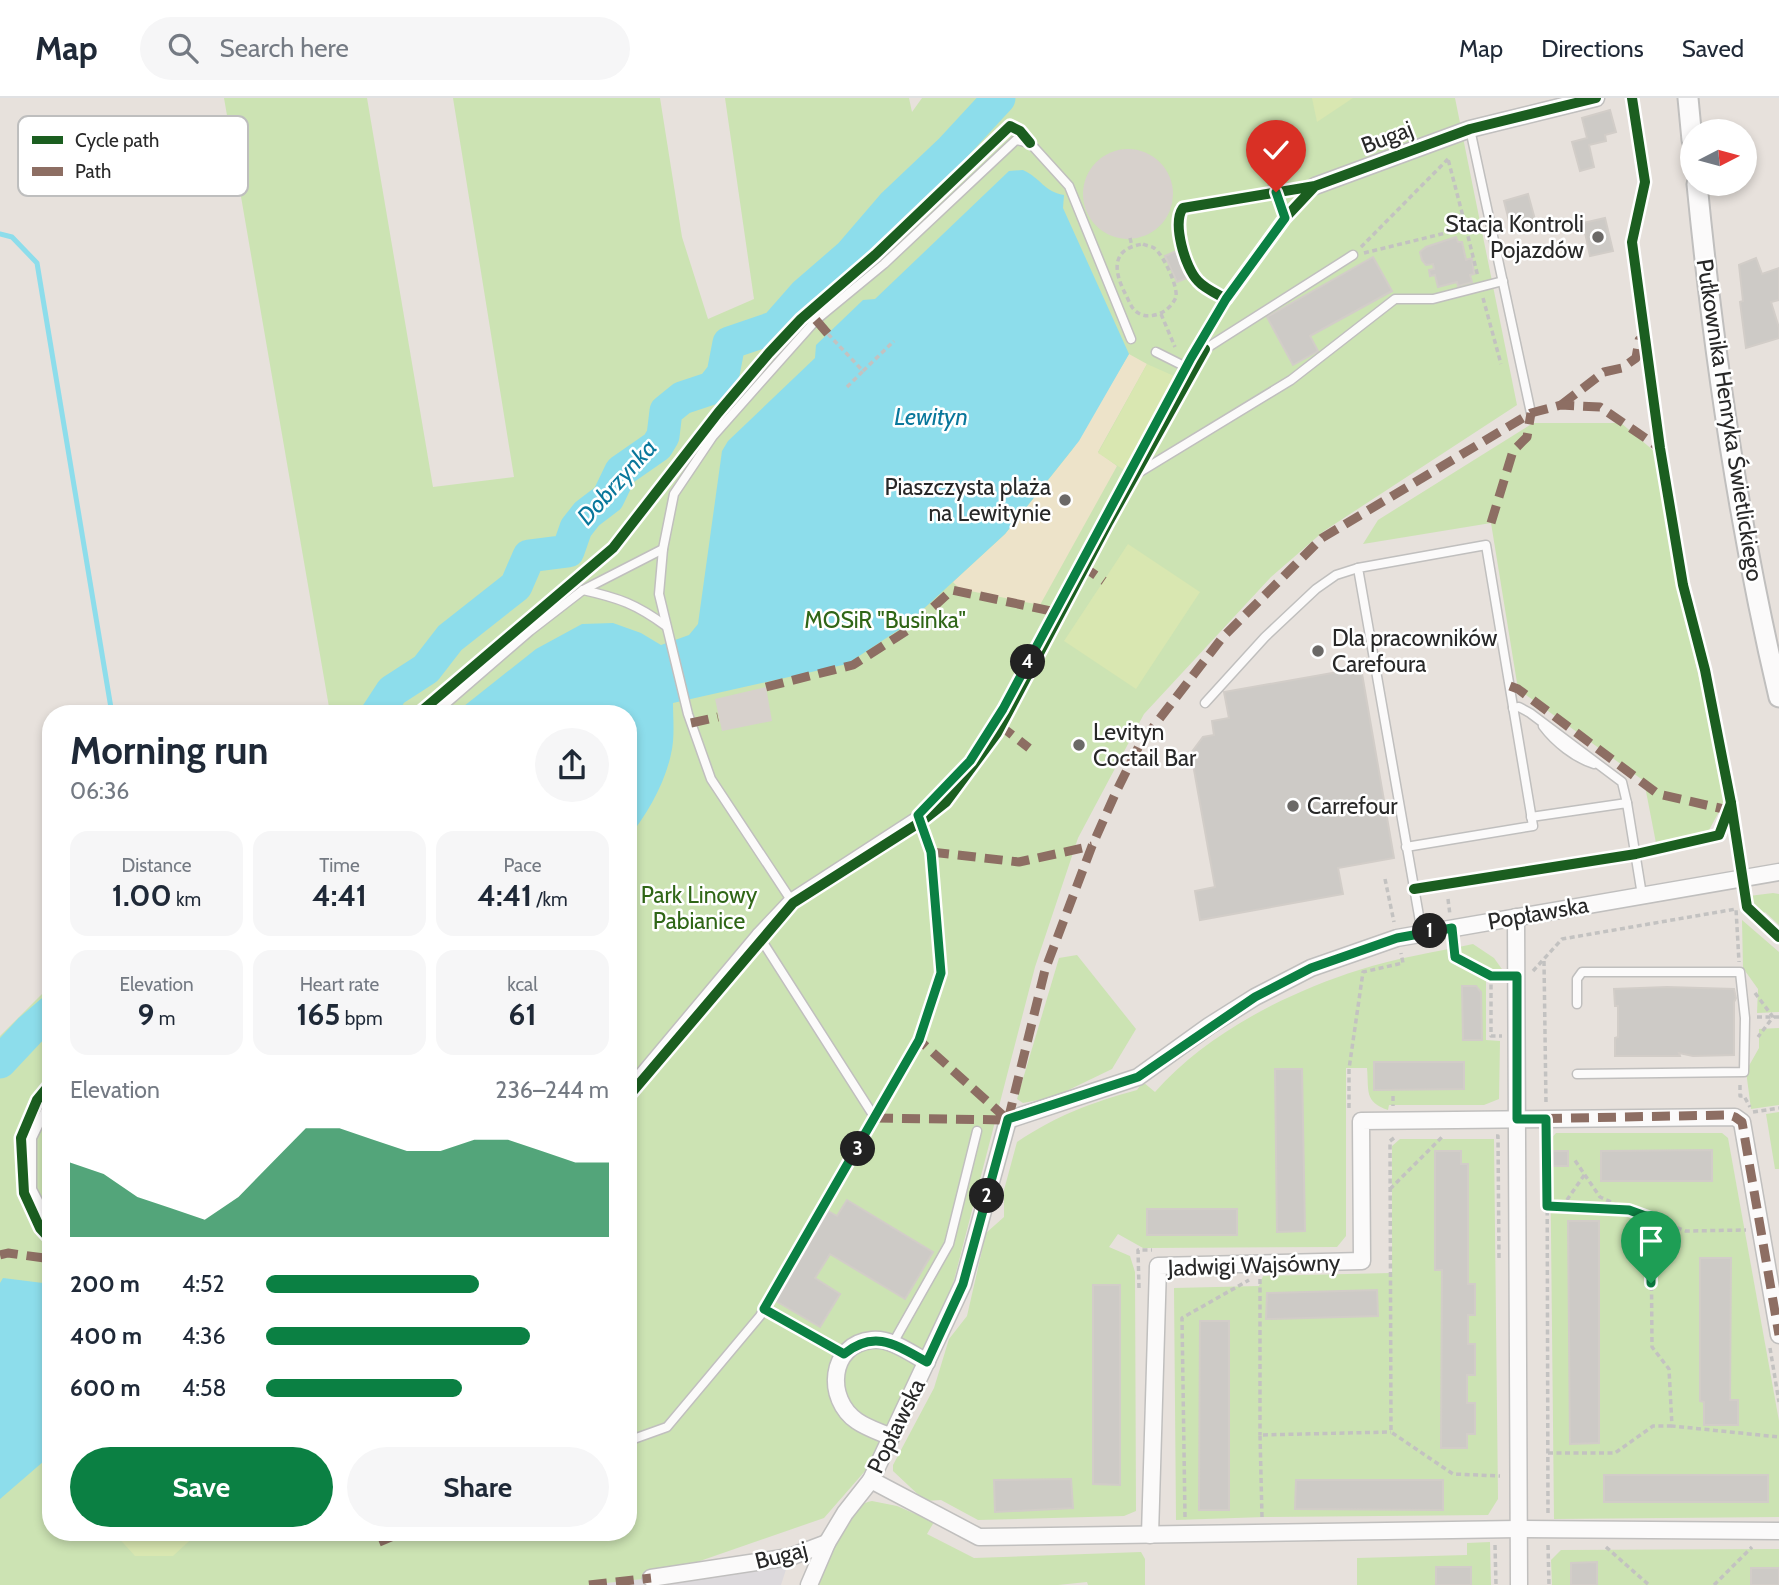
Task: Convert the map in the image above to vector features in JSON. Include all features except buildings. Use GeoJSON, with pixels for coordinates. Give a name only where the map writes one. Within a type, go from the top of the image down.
{"type":"FeatureCollection","features":[{"type":"Feature","properties":{"kind":"street","name":"Bugaj"},"geometry":{"type":"LineString","coordinates":[[1315,186],[1470,129],[1596,98]]}},
{"type":"Feature","properties":{"kind":"street"},"geometry":{"type":"LineString","coordinates":[[1688,98],[1690,119]]}},
{"type":"Feature","properties":{"kind":"street","name":"Pułkownika Henryka Świetlickiego"},"geometry":{"type":"LineString","coordinates":[[1698,196],[1705,270],[1733,474],[1779,697]]}},
{"type":"Feature","properties":{"kind":"street","name":"Popławska"},"geometry":{"type":"LineString","coordinates":[[809,1585],[827,1543],[845,1513],[871,1480],[963,1284],[1008,1119],[1138,1077],[1255,997],[1311,968],[1397,938],[1779,872]]}},
{"type":"Feature","properties":{"kind":"street"},"geometry":{"type":"LineString","coordinates":[[1516,917],[1519,1585]]}},
{"type":"Feature","properties":{"kind":"street","name":"Jadwigi Wajsówny"},"geometry":{"type":"LineString","coordinates":[[1150,1535],[1158,1266],[1362,1261],[1361,1121],[1517,1119],[1549,1127],[1729,1115],[1735,1117],[1742,1122],[1773,1335]]}},
{"type":"Feature","properties":{"kind":"street"},"geometry":{"type":"LineString","coordinates":[[891,1437],[857,1421],[843,1408],[837,1396],[836,1366],[844,1354],[857,1344],[874,1340],[893,1343],[927,1362]]}},
{"type":"Feature","properties":{"kind":"street"},"geometry":{"type":"LineString","coordinates":[[871,1480],[979,1537],[1495,1529],[1779,1531]]}},
{"type":"Feature","properties":{"kind":"street","name":"Bugaj"},"geometry":{"type":"LineString","coordinates":[[651,1578],[790,1557],[827,1543]]}},
{"type":"Feature","properties":{"kind":"lane"},"geometry":{"type":"LineString","coordinates":[[1470,129],[1531,412]]}},
{"type":"Feature","properties":{"kind":"lane"},"geometry":{"type":"LineString","coordinates":[[792,901],[711,779],[688,714],[659,594],[663,549],[674,494],[713,436],[816,320],[884,264],[1016,141],[1030,143],[1069,186],[1131,339]]}},
{"type":"Feature","properties":{"kind":"lane"},"geometry":{"type":"LineString","coordinates":[[1261,150],[1285,218]]}},
{"type":"Feature","properties":{"kind":"lane"},"geometry":{"type":"LineString","coordinates":[[1226,299],[1197,281],[1180,244],[1180,213],[1183,208],[1315,186]]}},
{"type":"Feature","properties":{"kind":"lane"},"geometry":{"type":"LineString","coordinates":[[637,1076],[757,933],[792,901],[918,815],[970,761],[995,722],[1184,366],[1226,299],[1285,218],[1315,186]]}},
{"type":"Feature","properties":{"kind":"lane"},"geometry":{"type":"LineString","coordinates":[[1191,358],[1353,255]]}},
{"type":"Feature","properties":{"kind":"lane"},"geometry":{"type":"LineString","coordinates":[[1125,481],[1292,380],[1395,299],[1433,299],[1503,281]]}},
{"type":"Feature","properties":{"kind":"lane"},"geometry":{"type":"LineString","coordinates":[[1156,352],[1184,366]]}},
{"type":"Feature","properties":{"kind":"lane"},"geometry":{"type":"LineString","coordinates":[[1205,703],[1265,637],[1316,589],[1336,575],[1358,568],[1486,545],[1533,826],[1406,847]]}},
{"type":"Feature","properties":{"kind":"lane"},"geometry":{"type":"LineString","coordinates":[[444,705],[530,631],[583,590],[663,549]]}},
{"type":"Feature","properties":{"kind":"lane"},"geometry":{"type":"LineString","coordinates":[[1358,568],[1422,933]]}},
{"type":"Feature","properties":{"kind":"lane"},"geometry":{"type":"LineString","coordinates":[[583,590],[621,599],[646,611],[666,626]]}},
{"type":"Feature","properties":{"kind":"lane"},"geometry":{"type":"LineString","coordinates":[[1513,708],[1519,707],[1538,718],[1622,782],[1642,895]]}},
{"type":"Feature","properties":{"kind":"lane"},"geometry":{"type":"LineString","coordinates":[[1531,817],[1627,803]]}},
{"type":"Feature","properties":{"kind":"lane"},"geometry":{"type":"LineString","coordinates":[[637,1438],[667,1427],[764,1309],[919,1040],[941,973],[931,852],[918,815]]}},
{"type":"Feature","properties":{"kind":"lane"},"geometry":{"type":"LineString","coordinates":[[757,933],[875,1118]]}},
{"type":"Feature","properties":{"kind":"lane"},"geometry":{"type":"LineString","coordinates":[[1577,1004],[1577,979],[1582,972],[1740,972],[1745,1018],[1744,1072],[1577,1074]]}},
{"type":"Feature","properties":{"kind":"lane"},"geometry":{"type":"LineString","coordinates":[[42,1117],[32,1138],[32,1189],[42,1208]]}},
{"type":"Feature","properties":{"kind":"lane"},"geometry":{"type":"LineString","coordinates":[[893,1343],[949,1244],[977,1131]]}},
{"type":"Feature","properties":{"kind":"path"},"geometry":{"type":"LineString","coordinates":[[1448,159],[1466,228],[1353,255],[1391,217],[1448,159]]}},
{"type":"Feature","properties":{"kind":"path"},"geometry":{"type":"LineString","coordinates":[[1130,238],[1132,246]]}},
{"type":"Feature","properties":{"kind":"path"},"geometry":{"type":"LineString","coordinates":[[1143,244],[1154,248],[1161,256],[1176,288],[1175,299],[1161,314],[1139,314],[1123,291],[1117,275],[1117,262],[1122,252],[1132,246],[1143,244]]}},
{"type":"Feature","properties":{"kind":"path"},"geometry":{"type":"LineString","coordinates":[[1161,314],[1184,366]]}},
{"type":"Feature","properties":{"kind":"path"},"geometry":{"type":"LineString","coordinates":[[828,334],[863,371]]}},
{"type":"Feature","properties":{"kind":"path"},"geometry":{"type":"LineString","coordinates":[[847,387],[894,341]]}},
{"type":"Feature","properties":{"kind":"path"},"geometry":{"type":"LineString","coordinates":[[1448,899],[1455,957],[1491,976],[1529,975],[1562,939],[1736,909],[1740,972]]}},
{"type":"Feature","properties":{"kind":"path"},"geometry":{"type":"LineString","coordinates":[[1544,959],[1549,1127],[1548,1520]]}},
{"type":"Feature","properties":{"kind":"path"},"geometry":{"type":"LineString","coordinates":[[1491,976],[1491,1036],[1504,1036]]}},
{"type":"Feature","properties":{"kind":"path"},"geometry":{"type":"LineString","coordinates":[[1745,1018],[1779,1017]]}},
{"type":"Feature","properties":{"kind":"path"},"geometry":{"type":"LineString","coordinates":[[1764,1110],[1779,1108]]}},
{"type":"Feature","properties":{"kind":"path"},"geometry":{"type":"LineString","coordinates":[[1489,1119],[1490,1136],[1498,1136],[1499,1272]]}},
{"type":"Feature","properties":{"kind":"path"},"geometry":{"type":"LineString","coordinates":[[1431,1136],[1453,1136]]}},
{"type":"Feature","properties":{"kind":"path"},"geometry":{"type":"LineString","coordinates":[[1390,1189],[1443,1136]]}},
{"type":"Feature","properties":{"kind":"path"},"geometry":{"type":"LineString","coordinates":[[1391,1432],[1390,1142],[1395,1137]]}},
{"type":"Feature","properties":{"kind":"path"},"geometry":{"type":"LineString","coordinates":[[1574,1159],[1600,1197],[1629,1210],[1686,1231],[1750,1230]]}},
{"type":"Feature","properties":{"kind":"path"},"geometry":{"type":"LineString","coordinates":[[1562,1207],[1585,1174]]}},
{"type":"Feature","properties":{"kind":"path"},"geometry":{"type":"LineString","coordinates":[[1547,1206],[1629,1210]]}},
{"type":"Feature","properties":{"kind":"path"},"geometry":{"type":"LineString","coordinates":[[1651,1218],[1652,1347],[1669,1370],[1672,1426]]}},
{"type":"Feature","properties":{"kind":"path"},"geometry":{"type":"LineString","coordinates":[[1185,1522],[1182,1318],[1260,1275],[1262,1519]]}},
{"type":"Feature","properties":{"kind":"path"},"geometry":{"type":"LineString","coordinates":[[764,1309],[844,1354]]}},
{"type":"Feature","properties":{"kind":"path"},"geometry":{"type":"LineString","coordinates":[[1773,1335],[1779,1402]]}},
{"type":"Feature","properties":{"kind":"path"},"geometry":{"type":"LineString","coordinates":[[1548,1453],[1615,1453],[1653,1426],[1779,1437]]}},
{"type":"Feature","properties":{"kind":"path"},"geometry":{"type":"LineString","coordinates":[[1260,1435],[1391,1432],[1453,1474],[1500,1476],[1500,1487]]}},
{"type":"Feature","properties":{"kind":"path"},"geometry":{"type":"LineString","coordinates":[[1495,1529],[1496,1585]]}},
{"type":"Feature","properties":{"kind":"path"},"geometry":{"type":"LineString","coordinates":[[1549,1585],[1548,1543],[1559,1544]]}},
{"type":"Feature","properties":{"kind":"path"},"geometry":{"type":"LineString","coordinates":[[1604,1546],[1649,1585]]}},
{"type":"Feature","properties":{"kind":"path"},"geometry":{"type":"LineString","coordinates":[[1714,1585],[1753,1547]]}},
{"type":"Feature","properties":{"kind":"shaded area"},"geometry":{"type":"Polygon","coordinates":[[[1128,149],[1145,153],[1160,162],[1169,177],[1173,194],[1169,211],[1160,226],[1145,235],[1128,239],[1111,235],[1096,226],[1087,211],[1083,194],[1087,177],[1096,162],[1111,153],[1128,149]]]}},
{"type":"Feature","properties":{"kind":"shaded area"},"geometry":{"type":"Polygon","coordinates":[[[766,687],[772,721],[722,731],[715,699],[766,687]]]}},
{"type":"Feature","properties":{"kind":"shaded area"},"geometry":{"type":"Polygon","coordinates":[[[790,1557],[781,1585],[589,1585],[651,1578],[790,1557]]]}},
{"type":"Feature","properties":{"kind":"green space","name":"MOSiR \"Businka\""},"geometry":{"type":"Polygon","coordinates":[[[224,98],[367,98],[433,487],[514,477],[453,98],[660,98],[682,237],[708,319],[754,299],[725,98],[909,98],[912,112],[922,98],[1455,98],[1517,405],[1324,531],[1271,577],[1144,714],[1078,838],[1035,967],[953,1284],[879,1455],[824,1518],[651,1578],[589,1585],[0,1585],[0,1036],[42,994],[42,1541],[637,1541],[637,705],[329,705],[241,196],[248,196],[248,116],[227,116],[224,98]]]}},
{"type":"Feature","properties":{"kind":"green space"},"geometry":{"type":"Polygon","coordinates":[[[1312,98],[1353,98],[1317,122],[1312,98]]]}},
{"type":"Feature","properties":{"kind":"green space"},"geometry":{"type":"Polygon","coordinates":[[[1147,364],[1174,376],[1124,470],[1098,453],[1147,364]]]}},
{"type":"Feature","properties":{"kind":"green space"},"geometry":{"type":"Polygon","coordinates":[[[1533,423],[1621,423],[1654,451],[1678,588],[1727,797],[1708,832],[1656,843],[1644,781],[1518,689],[1491,523],[1363,544],[1378,520],[1533,423]]]}},
{"type":"Feature","properties":{"kind":"green space"},"geometry":{"type":"Polygon","coordinates":[[[1128,544],[1200,592],[1136,689],[1064,641],[1128,544]]]}},
{"type":"Feature","properties":{"kind":"green space"},"geometry":{"type":"Polygon","coordinates":[[[1779,894],[1779,925],[1765,912],[1760,917],[1753,909],[1749,896],[1779,894]]]}},
{"type":"Feature","properties":{"kind":"green space"},"geometry":{"type":"Polygon","coordinates":[[[1742,920],[1779,952],[1779,1012],[1757,1013],[1758,989],[1743,968],[1742,920]]]}},
{"type":"Feature","properties":{"kind":"green space"},"geometry":{"type":"Polygon","coordinates":[[[1473,944],[1494,958],[1504,972],[1486,978],[1486,1040],[1500,1041],[1499,1099],[1484,1105],[1389,1105],[1388,1110],[1380,1107],[1369,1095],[1367,1068],[1346,1068],[1346,1236],[1337,1247],[1143,1248],[1118,1234],[1109,1247],[1130,1256],[1135,1272],[1136,1511],[1124,1516],[978,1520],[941,1500],[925,1501],[893,1471],[893,1465],[934,1388],[949,1339],[967,1316],[986,1233],[1004,1217],[1004,1190],[1017,1142],[1046,1124],[1075,1111],[1137,1090],[1143,1082],[1155,1092],[1175,1071],[1223,1034],[1276,1003],[1331,979],[1373,966],[1473,944]]]}},
{"type":"Feature","properties":{"kind":"green space"},"geometry":{"type":"Polygon","coordinates":[[[1077,955],[1136,1029],[1112,1069],[1054,1097],[1023,1103],[1017,1099],[1059,958],[1077,955]]]}},
{"type":"Feature","properties":{"kind":"green space"},"geometry":{"type":"Polygon","coordinates":[[[1779,1028],[1779,1105],[1751,1109],[1746,1071],[1759,1048],[1759,1029],[1779,1028]]]}},
{"type":"Feature","properties":{"kind":"green space"},"geometry":{"type":"Polygon","coordinates":[[[1779,1112],[1779,1169],[1775,1169],[1766,1114],[1779,1112]]]}},
{"type":"Feature","properties":{"kind":"green space"},"geometry":{"type":"Polygon","coordinates":[[[1556,1133],[1722,1133],[1728,1138],[1779,1421],[1779,1517],[1554,1519],[1550,1140],[1556,1133]]]}},
{"type":"Feature","properties":{"kind":"green space"},"geometry":{"type":"Polygon","coordinates":[[[1400,1139],[1494,1139],[1498,1499],[1488,1515],[1176,1520],[1174,1288],[1259,1286],[1263,1276],[1392,1273],[1392,1146],[1400,1139]]]}},
{"type":"Feature","properties":{"kind":"green space"},"geometry":{"type":"Polygon","coordinates":[[[872,1501],[897,1506],[934,1522],[927,1534],[974,1558],[1141,1552],[1145,1559],[1145,1585],[1088,1585],[1087,1582],[1058,1585],[817,1585],[846,1523],[863,1504],[872,1501]]]}},
{"type":"Feature","properties":{"kind":"green space"},"geometry":{"type":"Polygon","coordinates":[[[121,1541],[189,1541],[173,1556],[135,1556],[121,1541]]]}},
{"type":"Feature","properties":{"kind":"green space"},"geometry":{"type":"Polygon","coordinates":[[[1490,1542],[1491,1585],[1357,1585],[1357,1558],[1467,1555],[1467,1543],[1490,1542]]]}},
{"type":"Feature","properties":{"kind":"green space"},"geometry":{"type":"Polygon","coordinates":[[[1779,1549],[1779,1585],[1552,1585],[1551,1560],[1561,1550],[1779,1549]]]}},
{"type":"Feature","properties":{"kind":"sand","name":"Piaszczysta plaża na Lewitynie"},"geometry":{"type":"Polygon","coordinates":[[[1129,354],[1147,364],[1098,452],[1117,466],[1040,605],[960,589],[953,582],[1005,534],[1072,450],[1129,354]]]}},
{"type":"Feature","properties":{"kind":"water","name":"Lewityn"},"geometry":{"type":"Polygon","coordinates":[[[1023,170],[1051,191],[1064,195],[1063,208],[1129,354],[1079,441],[1005,534],[906,625],[847,664],[673,703],[673,742],[668,765],[654,798],[637,826],[637,705],[465,705],[536,649],[582,624],[613,623],[641,633],[661,645],[689,635],[698,624],[722,451],[728,441],[815,358],[816,345],[863,300],[875,299],[1009,171],[1023,170]]]}},
{"type":"Feature","properties":{"kind":"water"},"geometry":{"type":"Polygon","coordinates":[[[3,1278],[42,1283],[42,1463],[0,1499],[0,1283],[3,1278]]]}},
{"type":"Feature","properties":{"kind":"waterway","name":"Dobrzynka"},"geometry":{"type":"LineString","coordinates":[[383,705],[392,691],[426,669],[450,638],[516,586],[529,556],[568,551],[576,528],[587,514],[608,498],[621,471],[657,446],[663,436],[666,411],[682,398],[712,388],[723,374],[729,343],[776,327],[805,294],[850,255],[893,205],[951,150],[999,98]]}},
{"type":"Feature","properties":{"kind":"waterway"},"geometry":{"type":"LineString","coordinates":[[0,234],[12,237],[37,263],[111,705]]}},
{"type":"Feature","properties":{"kind":"waterway","name":"Dobrzynka"},"geometry":{"type":"LineString","coordinates":[[0,1062],[42,1020]]}},
{"type":"Feature","properties":{"kind":"marked path"},"geometry":{"type":"LineString","coordinates":[[816,320],[828,334]]}},
{"type":"Feature","properties":{"kind":"marked path"},"geometry":{"type":"LineString","coordinates":[[1561,405],[1604,372],[1622,368],[1636,358],[1639,340],[1642,338]]}},
{"type":"Feature","properties":{"kind":"marked path"},"geometry":{"type":"LineString","coordinates":[[1008,1120],[1045,970],[1092,846],[1139,746],[1222,638],[1322,538],[1531,413],[1561,405],[1600,407],[1660,448]]}},
{"type":"Feature","properties":{"kind":"marked path"},"geometry":{"type":"LineString","coordinates":[[1491,523],[1513,451],[1527,437],[1531,413]]}},
{"type":"Feature","properties":{"kind":"marked path"},"geometry":{"type":"LineString","coordinates":[[1081,565],[1104,581]]}},
{"type":"Feature","properties":{"kind":"marked path"},"geometry":{"type":"LineString","coordinates":[[766,687],[853,665],[908,630],[952,590],[1056,612]]}},
{"type":"Feature","properties":{"kind":"marked path"},"geometry":{"type":"LineString","coordinates":[[1510,686],[1518,689],[1658,794],[1728,810]]}},
{"type":"Feature","properties":{"kind":"marked path"},"geometry":{"type":"LineString","coordinates":[[691,723],[718,717]]}},
{"type":"Feature","properties":{"kind":"marked path"},"geometry":{"type":"LineString","coordinates":[[998,724],[1029,748]]}},
{"type":"Feature","properties":{"kind":"marked path"},"geometry":{"type":"LineString","coordinates":[[931,852],[1019,862],[1092,846]]}},
{"type":"Feature","properties":{"kind":"marked path"},"geometry":{"type":"LineString","coordinates":[[875,1118],[1008,1120],[919,1040]]}},
{"type":"Feature","properties":{"kind":"marked path"},"geometry":{"type":"LineString","coordinates":[[1517,1119],[1729,1115],[1742,1122],[1779,1335]]}},
{"type":"Feature","properties":{"kind":"marked path"},"geometry":{"type":"LineString","coordinates":[[0,1255],[8,1253],[42,1258]]}},
{"type":"Feature","properties":{"kind":"marked path"},"geometry":{"type":"LineString","coordinates":[[589,1585],[651,1578]]}},
{"type":"Feature","properties":{"kind":"cycle path"},"geometry":{"type":"LineString","coordinates":[[1315,186],[1285,218],[1226,299],[1204,286],[1193,275],[1179,234],[1183,208],[1315,186],[1470,129],[1596,98]]}},
{"type":"Feature","properties":{"kind":"cycle path"},"geometry":{"type":"LineString","coordinates":[[1632,98],[1645,182],[1632,242],[1660,448],[1683,585],[1705,670],[1731,803],[1747,907],[1779,937]]}},
{"type":"Feature","properties":{"kind":"cycle path"},"geometry":{"type":"LineString","coordinates":[[429,705],[613,548],[718,413],[801,319],[875,255],[1010,126],[1020,131],[1030,143]]}},
{"type":"Feature","properties":{"kind":"cycle path"},"geometry":{"type":"LineString","coordinates":[[637,1086],[793,903],[922,821],[946,802],[997,733],[1109,521],[1205,349]]}},
{"type":"Feature","properties":{"kind":"cycle path"},"geometry":{"type":"LineString","coordinates":[[1414,889],[1636,854],[1719,835],[1731,803]]}},
{"type":"Feature","properties":{"kind":"cycle path"},"geometry":{"type":"LineString","coordinates":[[42,1094],[21,1138],[24,1193],[42,1230]]}},
{"type":"Feature","properties":{"kind":"place","name":"Stacja Kontroli Pojazdów"},"geometry":{"type":"Point","coordinates":[1598,237]}},
{"type":"Feature","properties":{"kind":"place","name":"Piaszczysta plaża na Lewitynie"},"geometry":{"type":"Point","coordinates":[1065,500]}},
{"type":"Feature","properties":{"kind":"place","name":"Dla pracowników Carefoura"},"geometry":{"type":"Point","coordinates":[1318,651]}},
{"type":"Feature","properties":{"kind":"place","name":"Levityn Coctail Bar"},"geometry":{"type":"Point","coordinates":[1079,745]}},
{"type":"Feature","properties":{"kind":"place","name":"Carrefour"},"geometry":{"type":"Point","coordinates":[1293,806]}},
{"type":"Feature","properties":{"kind":"route"},"geometry":{"type":"LineString","coordinates":[[1276,192],[1285,218],[1226,299],[1191,358],[1003,709],[970,761],[918,815],[931,852],[941,973],[919,1040],[764,1309],[844,1354],[857,1344],[874,1340],[893,1343],[927,1362],[963,1284],[1008,1119],[1138,1077],[1255,997],[1311,968],[1397,938],[1452,928],[1455,957],[1491,976],[1517,976],[1517,1119],[1546,1119],[1547,1206],[1629,1210],[1651,1218],[1651,1283]]}},
{"type":"Feature","properties":{"kind":"park label","name":"Park Linowy Pabianice"},"geometry":{"type":"Point","coordinates":[699,908]}}]}
